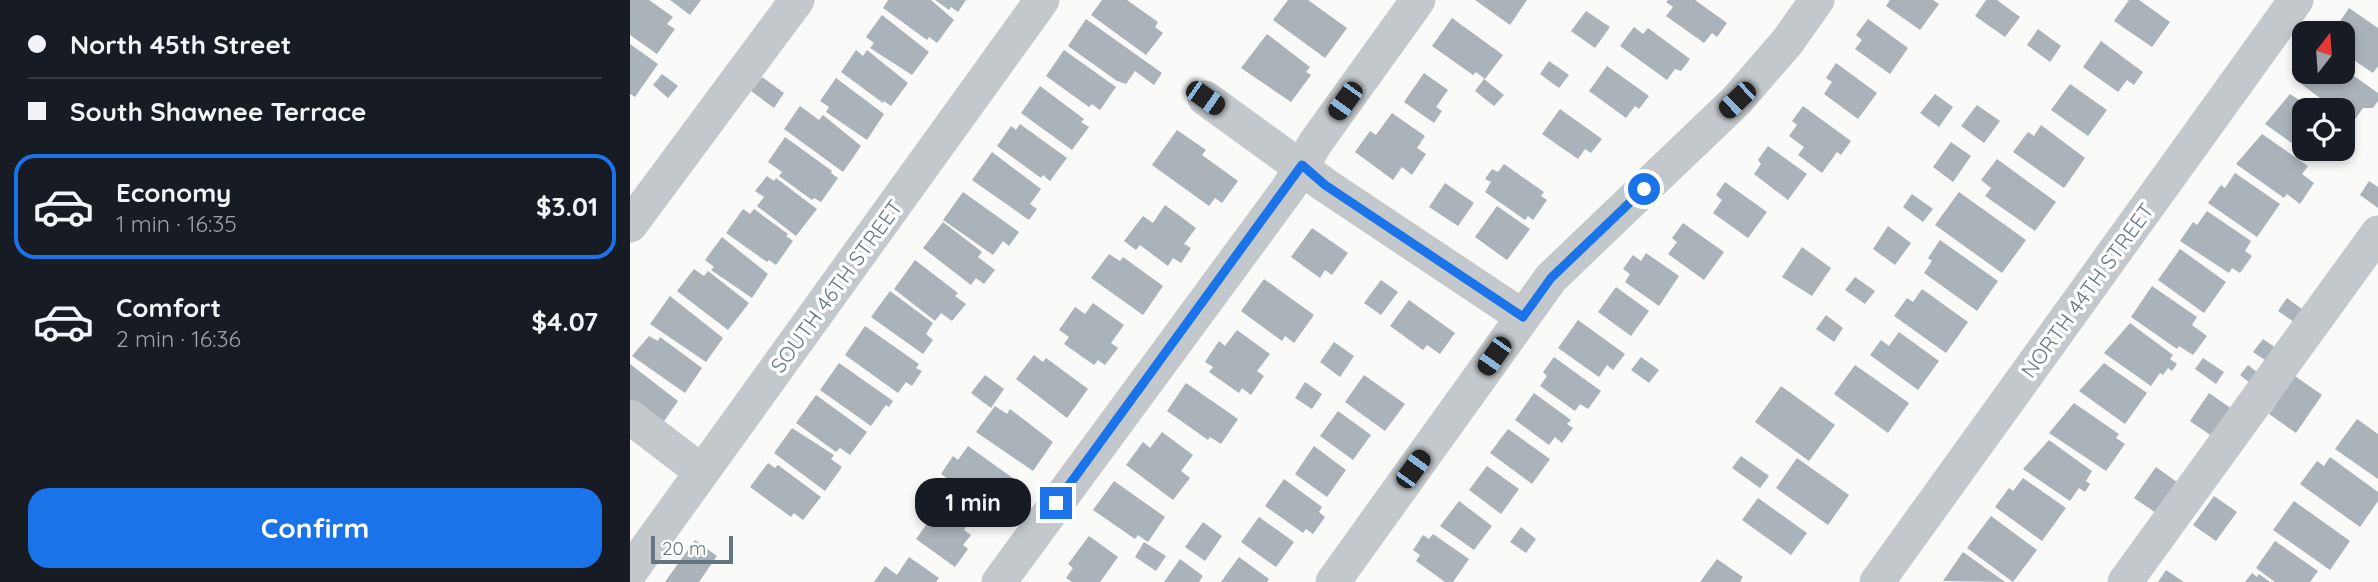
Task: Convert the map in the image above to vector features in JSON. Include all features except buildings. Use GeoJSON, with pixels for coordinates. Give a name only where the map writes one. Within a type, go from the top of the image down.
{"type":"FeatureCollection","features":[{"type":"Feature","properties":{"kind":"street"},"geometry":{"type":"LineString","coordinates":[[630,225],[797,0]]}},
{"type":"Feature","properties":{"kind":"street","name":"SOUTH 46TH STREET"},"geometry":{"type":"LineString","coordinates":[[630,572],[1042,0]]}},
{"type":"Feature","properties":{"kind":"street"},"geometry":{"type":"LineString","coordinates":[[999,582],[1302,165],[1418,0]]}},
{"type":"Feature","properties":{"kind":"street"},"geometry":{"type":"LineString","coordinates":[[1332,582],[1551,278],[1737,100],[1788,41],[1817,0]]}},
{"type":"Feature","properties":{"kind":"street","name":"NORTH 44TH STREET"},"geometry":{"type":"LineString","coordinates":[[1878,581],[2296,0]]}},
{"type":"Feature","properties":{"kind":"street"},"geometry":{"type":"LineString","coordinates":[[1205,98],[1302,165],[1325,185],[1523,317]]}},
{"type":"Feature","properties":{"kind":"street"},"geometry":{"type":"LineString","coordinates":[[2125,582],[2378,233]]}},
{"type":"Feature","properties":{"kind":"street"},"geometry":{"type":"LineString","coordinates":[[630,417],[702,471]]}},
{"type":"Feature","properties":{"kind":"route"},"geometry":{"type":"LineString","coordinates":[[1056,503],[1288,189],[1302,165],[1325,185],[1523,317],[1551,278],[1644,189]]}}]}
